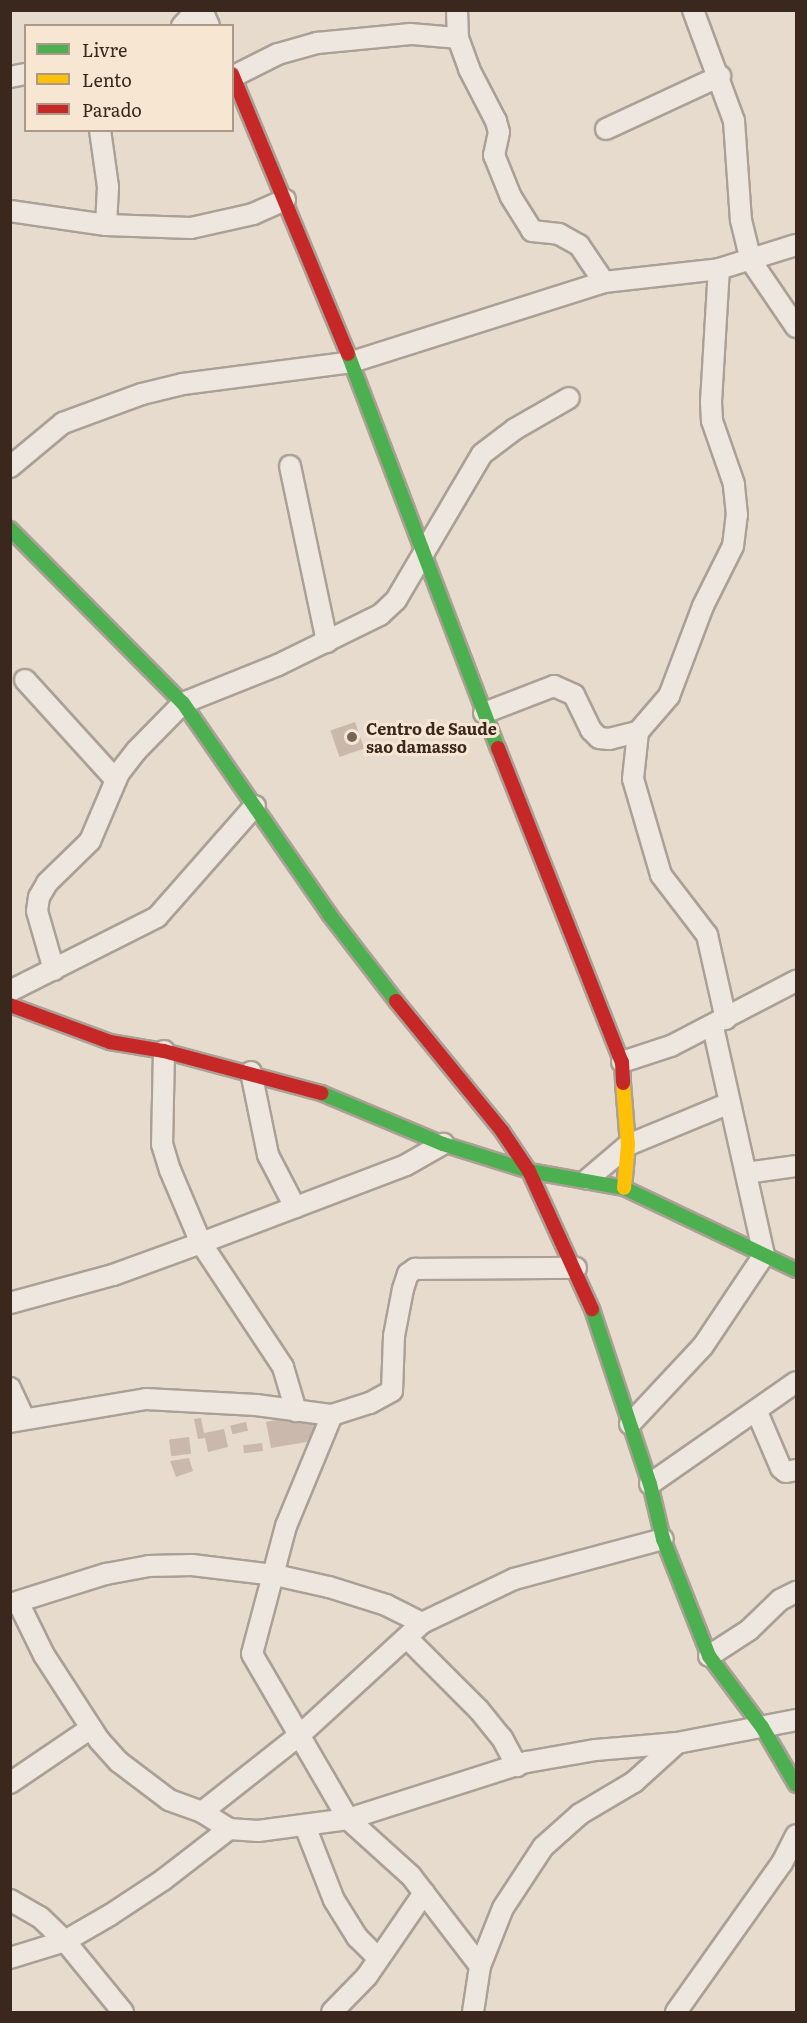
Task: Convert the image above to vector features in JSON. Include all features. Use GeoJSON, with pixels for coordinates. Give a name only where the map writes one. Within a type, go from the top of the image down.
{"type":"FeatureCollection","features":[{"type":"Feature","properties":{"kind":"street"},"geometry":{"type":"LineString","coordinates":[[184,24],[197,10]]}},
{"type":"Feature","properties":{"kind":"street"},"geometry":{"type":"LineString","coordinates":[[202,10],[208,24]]}},
{"type":"Feature","properties":{"kind":"street"},"geometry":{"type":"LineString","coordinates":[[457,10],[458,38],[469,69],[496,121],[498,170],[524,222],[532,231],[559,234],[579,245],[604,282]]}},
{"type":"Feature","properties":{"kind":"street"},"geometry":{"type":"LineString","coordinates":[[693,10],[720,75],[734,121],[741,220],[751,261],[796,327]]}},
{"type":"Feature","properties":{"kind":"street"},"geometry":{"type":"LineString","coordinates":[[234,75],[278,54],[317,43],[411,34],[458,38]]}},
{"type":"Feature","properties":{"kind":"street"},"geometry":{"type":"LineString","coordinates":[[606,129],[720,75]]}},
{"type":"Feature","properties":{"kind":"street"},"geometry":{"type":"LineString","coordinates":[[234,77],[425,549],[484,713],[622,1062],[628,1145],[624,1188]]}},
{"type":"Feature","properties":{"kind":"street"},"geometry":{"type":"LineString","coordinates":[[100,132],[108,187],[106,225]]}},
{"type":"Feature","properties":{"kind":"street"},"geometry":{"type":"LineString","coordinates":[[10,211],[106,225],[192,228],[253,214],[285,200]]}},
{"type":"Feature","properties":{"kind":"street"},"geometry":{"type":"LineString","coordinates":[[10,467],[63,423],[142,394],[183,384],[351,362],[604,282],[719,269],[751,261],[796,245]]}},
{"type":"Feature","properties":{"kind":"street"},"geometry":{"type":"LineString","coordinates":[[630,1424],[703,1346],[764,1255],[730,1103],[707,935],[661,875],[633,779],[638,732],[669,696],[703,606],[733,546],[737,515],[734,484],[712,421],[711,402],[719,269]]}},
{"type":"Feature","properties":{"kind":"street"},"geometry":{"type":"LineString","coordinates":[[54,970],[37,911],[39,897],[47,883],[90,841],[116,780],[136,751],[183,703],[327,642],[380,615],[396,600],[482,454],[515,429],[569,398]]}},
{"type":"Feature","properties":{"kind":"street"},"geometry":{"type":"LineString","coordinates":[[290,466],[327,642]]}},
{"type":"Feature","properties":{"kind":"street"},"geometry":{"type":"LineString","coordinates":[[10,529],[183,703],[329,914],[429,1044],[502,1131],[529,1171],[576,1268],[650,1484],[663,1539],[709,1656],[762,1726],[796,1785]]}},
{"type":"Feature","properties":{"kind":"street"},"geometry":{"type":"LineString","coordinates":[[25,680],[116,780]]}},
{"type":"Feature","properties":{"kind":"street"},"geometry":{"type":"LineString","coordinates":[[484,713],[554,686],[574,695],[599,738],[638,732]]}},
{"type":"Feature","properties":{"kind":"street"},"geometry":{"type":"LineString","coordinates":[[10,991],[158,917],[255,806]]}},
{"type":"Feature","properties":{"kind":"street"},"geometry":{"type":"LineString","coordinates":[[622,1062],[649,1055],[719,1022],[796,981]]}},
{"type":"Feature","properties":{"kind":"street"},"geometry":{"type":"LineString","coordinates":[[10,1005],[110,1042],[164,1051],[251,1072],[373,1112],[443,1144],[529,1171],[588,1179],[624,1188],[796,1270]]}},
{"type":"Feature","properties":{"kind":"street"},"geometry":{"type":"LineString","coordinates":[[164,1051],[162,1144],[201,1243],[283,1367],[296,1411]]}},
{"type":"Feature","properties":{"kind":"street"},"geometry":{"type":"LineString","coordinates":[[251,1072],[268,1155],[295,1207]]}},
{"type":"Feature","properties":{"kind":"street"},"geometry":{"type":"LineString","coordinates":[[588,1179],[628,1145],[730,1103]]}},
{"type":"Feature","properties":{"kind":"street"},"geometry":{"type":"LineString","coordinates":[[10,1303],[113,1275],[201,1243],[406,1165],[443,1144]]}},
{"type":"Feature","properties":{"kind":"street"},"geometry":{"type":"LineString","coordinates":[[746,1173],[796,1166]]}},
{"type":"Feature","properties":{"kind":"street"},"geometry":{"type":"LineString","coordinates":[[10,1388],[17,1420],[146,1399],[256,1405],[332,1414],[370,1403],[392,1390],[394,1336],[403,1289],[408,1274],[415,1269],[576,1268]]}},
{"type":"Feature","properties":{"kind":"street"},"geometry":{"type":"LineString","coordinates":[[650,1484],[758,1412],[796,1382]]}},
{"type":"Feature","properties":{"kind":"street"},"geometry":{"type":"LineString","coordinates":[[758,1412],[781,1468],[786,1472],[796,1470]]}},
{"type":"Feature","properties":{"kind":"street"},"geometry":{"type":"LineString","coordinates":[[332,1414],[286,1526],[275,1575],[252,1654],[302,1733],[311,1758],[348,1820],[381,1847],[424,1893],[480,1966]]}},
{"type":"Feature","properties":{"kind":"street"},"geometry":{"type":"LineString","coordinates":[[202,1812],[302,1733],[422,1623],[514,1579],[663,1539]]}},
{"type":"Feature","properties":{"kind":"street"},"geometry":{"type":"LineString","coordinates":[[422,1623],[386,1605],[275,1575],[192,1565],[149,1566],[106,1574],[14,1603],[44,1656],[91,1728],[120,1762],[169,1800],[202,1812],[228,1829],[258,1831],[348,1820],[517,1766],[596,1750],[677,1743],[796,1720]]}},
{"type":"Feature","properties":{"kind":"street"},"geometry":{"type":"LineString","coordinates":[[709,1656],[749,1630],[780,1600],[796,1592]]}},
{"type":"Feature","properties":{"kind":"street"},"geometry":{"type":"LineString","coordinates":[[407,1638],[479,1710],[502,1738],[517,1766]]}},
{"type":"Feature","properties":{"kind":"street"},"geometry":{"type":"LineString","coordinates":[[10,1783],[91,1728]]}},
{"type":"Feature","properties":{"kind":"street"},"geometry":{"type":"LineString","coordinates":[[473,2013],[480,1966],[503,1908],[543,1848],[580,1814],[634,1782],[677,1743]]}},
{"type":"Feature","properties":{"kind":"street"},"geometry":{"type":"LineString","coordinates":[[305,1826],[334,1900],[357,1937],[377,1957]]}},
{"type":"Feature","properties":{"kind":"street"},"geometry":{"type":"LineString","coordinates":[[10,1958],[65,1941],[163,1880],[228,1829]]}},
{"type":"Feature","properties":{"kind":"street"},"geometry":{"type":"LineString","coordinates":[[676,2013],[782,1863],[796,1835]]}},
{"type":"Feature","properties":{"kind":"street"},"geometry":{"type":"LineString","coordinates":[[332,2013],[367,1976],[377,1957],[424,1893]]}},
{"type":"Feature","properties":{"kind":"street"},"geometry":{"type":"LineString","coordinates":[[10,1900],[40,1917],[65,1941],[123,2013]]}},
{"type":"Feature","properties":{"kind":"building"},"geometry":{"type":"Polygon","coordinates":[[[355,722],[364,748],[340,757],[330,730],[355,722]]]}},
{"type":"Feature","properties":{"kind":"building"},"geometry":{"type":"Polygon","coordinates":[[[201,1418],[204,1433],[224,1429],[228,1447],[208,1452],[205,1438],[198,1439],[194,1419],[201,1418]]]}},
{"type":"Feature","properties":{"kind":"building"},"geometry":{"type":"Polygon","coordinates":[[[286,1418],[316,1421],[318,1440],[271,1448],[266,1422],[286,1418]]]}},
{"type":"Feature","properties":{"kind":"building"},"geometry":{"type":"Polygon","coordinates":[[[246,1422],[248,1431],[232,1434],[230,1426],[246,1422]]]}},
{"type":"Feature","properties":{"kind":"building"},"geometry":{"type":"Polygon","coordinates":[[[189,1437],[191,1454],[171,1456],[169,1439],[189,1437]]]}},
{"type":"Feature","properties":{"kind":"building"},"geometry":{"type":"Polygon","coordinates":[[[262,1443],[263,1451],[244,1453],[243,1445],[262,1443]]]}},
{"type":"Feature","properties":{"kind":"building"},"geometry":{"type":"Polygon","coordinates":[[[189,1458],[193,1471],[176,1477],[170,1461],[189,1458]]]}},
{"type":"Feature","properties":{"kind":"traffic: fast"},"geometry":{"type":"LineString","coordinates":[[348,354],[498,748]]}},
{"type":"Feature","properties":{"kind":"traffic: fast"},"geometry":{"type":"LineString","coordinates":[[10,529],[183,703],[329,914],[396,1001]]}},
{"type":"Feature","properties":{"kind":"traffic: fast"},"geometry":{"type":"LineString","coordinates":[[321,1093],[443,1144],[529,1171],[624,1188],[796,1270]]}},
{"type":"Feature","properties":{"kind":"traffic: fast"},"geometry":{"type":"LineString","coordinates":[[592,1309],[650,1484],[663,1539],[709,1656],[762,1727],[796,1785]]}},
{"type":"Feature","properties":{"kind":"traffic: slow"},"geometry":{"type":"LineString","coordinates":[[623,1083],[628,1145],[624,1188]]}},
{"type":"Feature","properties":{"kind":"traffic: jam"},"geometry":{"type":"LineString","coordinates":[[234,79],[348,354]]}},
{"type":"Feature","properties":{"kind":"traffic: jam"},"geometry":{"type":"LineString","coordinates":[[498,748],[622,1062],[623,1083]]}},
{"type":"Feature","properties":{"kind":"traffic: jam"},"geometry":{"type":"LineString","coordinates":[[396,1001],[502,1131],[529,1171],[592,1309]]}},
{"type":"Feature","properties":{"kind":"traffic: jam"},"geometry":{"type":"LineString","coordinates":[[10,1005],[110,1042],[164,1051],[321,1093]]}},
{"type":"Feature","properties":{"kind":"place","name":"Centro de Saude sao damasso"},"geometry":{"type":"Point","coordinates":[352,737]}}]}
